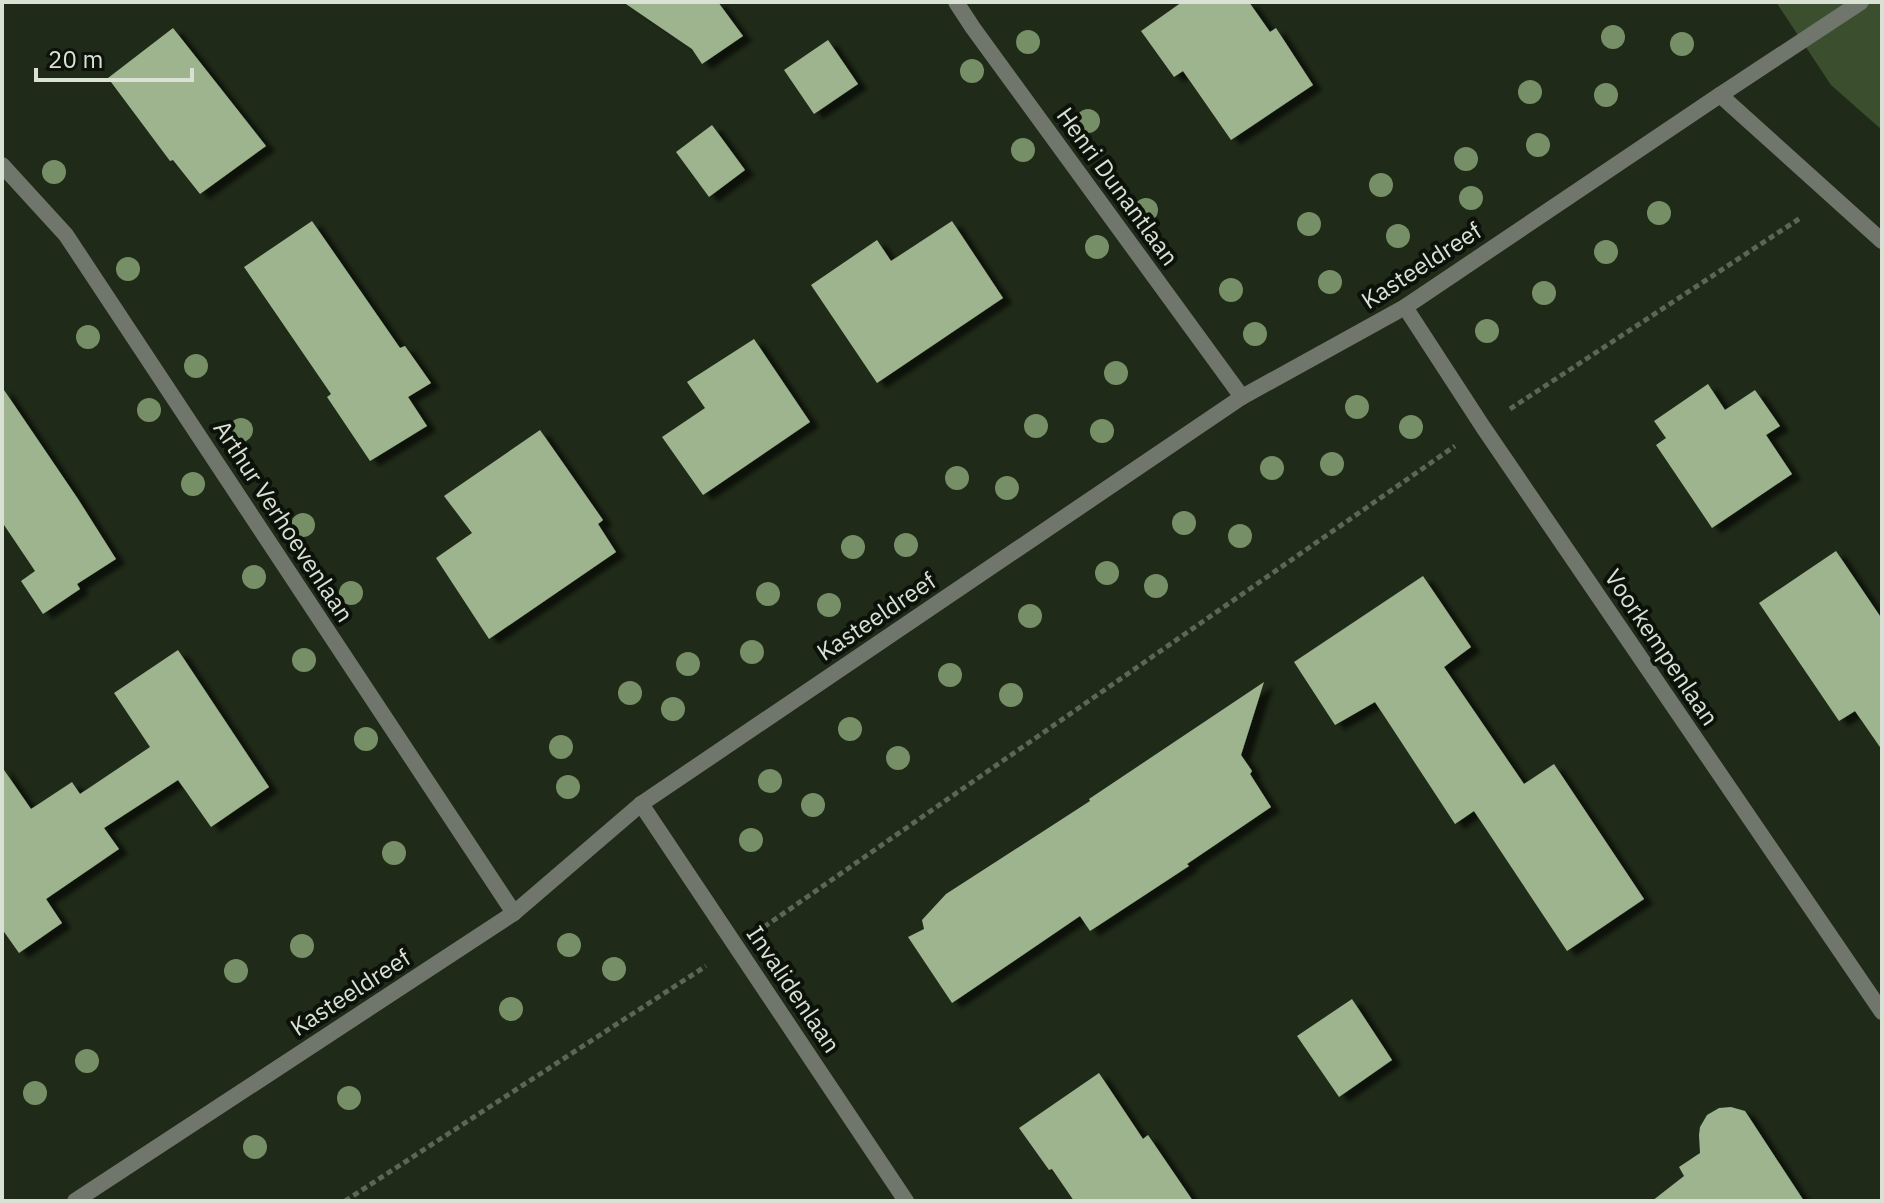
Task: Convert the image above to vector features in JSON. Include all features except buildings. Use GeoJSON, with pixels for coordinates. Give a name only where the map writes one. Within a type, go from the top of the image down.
{"type":"FeatureCollection","features":[{"type":"Feature","properties":{"kind":"street","name":"Henri Dunantlaan"},"geometry":{"type":"LineString","coordinates":[[956,2],[1242,397]]}},
{"type":"Feature","properties":{"kind":"street","name":"Kasteeldreef"},"geometry":{"type":"LineString","coordinates":[[75,1201],[514,913],[641,804],[1242,397],[1405,307],[1861,2]]}},
{"type":"Feature","properties":{"kind":"street"},"geometry":{"type":"LineString","coordinates":[[1720,95],[1882,241]]}},
{"type":"Feature","properties":{"kind":"street","name":"Arthur Verhoevenlaan"},"geometry":{"type":"LineString","coordinates":[[2,165],[66,235],[514,913]]}},
{"type":"Feature","properties":{"kind":"street","name":"Voorkempenlaan"},"geometry":{"type":"LineString","coordinates":[[1405,307],[1483,427],[1882,1012]]}},
{"type":"Feature","properties":{"kind":"street","name":"Invalidenlaan"},"geometry":{"type":"LineString","coordinates":[[641,804],[906,1201]]}},
{"type":"Feature","properties":{"kind":"path"},"geometry":{"type":"LineString","coordinates":[[345,1201],[736,946],[1483,427],[1833,197]]}},
{"type":"Feature","properties":{"kind":"green space"},"geometry":{"type":"Polygon","coordinates":[[[1776,2],[1882,2],[1882,130],[1831,85],[1776,2]]]}}]}
